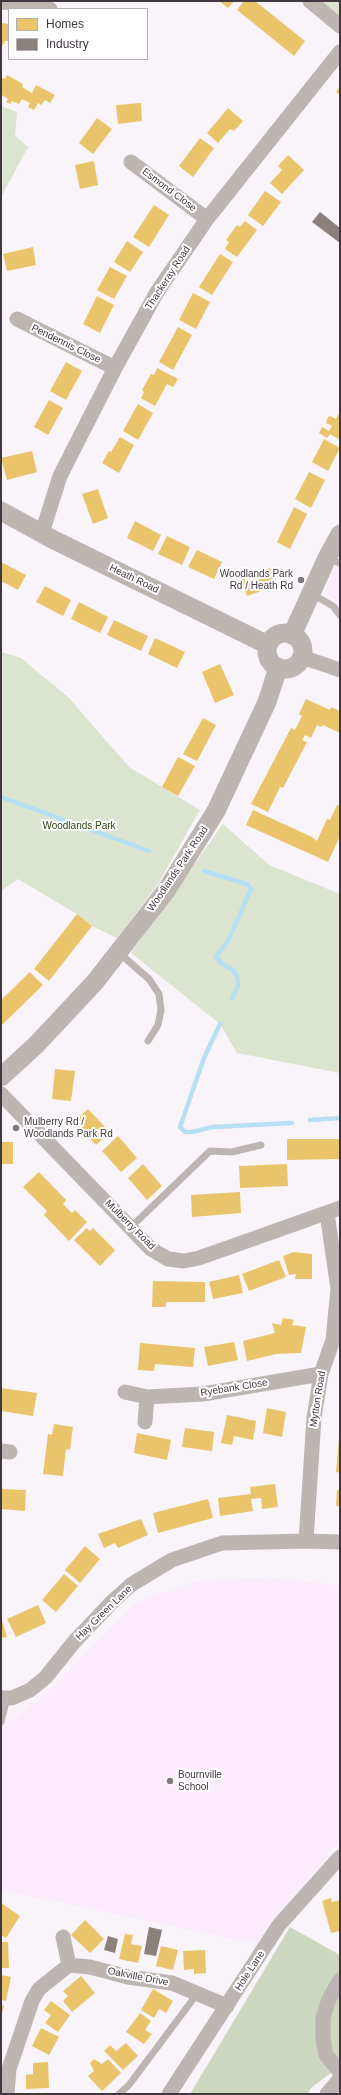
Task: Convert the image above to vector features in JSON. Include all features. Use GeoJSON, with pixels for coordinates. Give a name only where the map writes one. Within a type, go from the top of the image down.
{"type":"FeatureCollection","features":[{"type":"Feature","properties":{"kind":"street"},"geometry":{"type":"LineString","coordinates":[[310,1],[340,26]]}},
{"type":"Feature","properties":{"kind":"street"},"geometry":{"type":"LineString","coordinates":[[1,2],[29,4],[46,8]]}},
{"type":"Feature","properties":{"kind":"street","name":"Thackeray Road"},"geometry":{"type":"LineString","coordinates":[[42,533],[60,476],[115,368],[157,292],[207,219],[340,52]]}},
{"type":"Feature","properties":{"kind":"street","name":"Esmond Close"},"geometry":{"type":"LineString","coordinates":[[131,162],[207,219]]}},
{"type":"Feature","properties":{"kind":"street","name":"Pendennis Close"},"geometry":{"type":"LineString","coordinates":[[17,319],[115,368]]}},
{"type":"Feature","properties":{"kind":"street","name":"Heath Road"},"geometry":{"type":"LineString","coordinates":[[1,511],[42,533],[268,645]]}},
{"type":"Feature","properties":{"kind":"street"},"geometry":{"type":"LineString","coordinates":[[292,635],[311,592],[333,560],[340,534]]}},
{"type":"Feature","properties":{"kind":"street"},"geometry":{"type":"LineString","coordinates":[[279,635],[292,635],[299,641],[303,649],[302,657],[295,666],[288,669],[278,668],[270,660],[268,645],[279,635]]}},
{"type":"Feature","properties":{"kind":"street"},"geometry":{"type":"LineString","coordinates":[[302,657],[340,670]]}},
{"type":"Feature","properties":{"kind":"street","name":"Woodlands Park Road"},"geometry":{"type":"LineString","coordinates":[[1,1078],[36,1045],[95,982],[166,891],[216,811],[267,702],[278,668]]}},
{"type":"Feature","properties":{"kind":"street","name":"Mulberry Road"},"geometry":{"type":"LineString","coordinates":[[1,1094],[151,1249],[168,1259],[184,1261],[199,1258],[334,1210]]}},
{"type":"Feature","properties":{"kind":"street","name":"Mytton Road"},"geometry":{"type":"LineString","coordinates":[[306,1540],[314,1418],[321,1374],[333,1340],[338,1289],[334,1210]]}},
{"type":"Feature","properties":{"kind":"street","name":"Ryebank Close"},"geometry":{"type":"LineString","coordinates":[[125,1392],[147,1397],[203,1394],[321,1374]]}},
{"type":"Feature","properties":{"kind":"street"},"geometry":{"type":"LineString","coordinates":[[145,1422],[147,1397]]}},
{"type":"Feature","properties":{"kind":"street","name":"Hay Green Lane"},"geometry":{"type":"LineString","coordinates":[[4,1698],[30,1690],[45,1678],[74,1642],[113,1601],[132,1584],[172,1560],[222,1543],[306,1540],[340,1542]]}},
{"type":"Feature","properties":{"kind":"street","name":"Hole Lane"},"geometry":{"type":"LineString","coordinates":[[169,2094],[279,1926],[340,1857]]}},
{"type":"Feature","properties":{"kind":"street"},"geometry":{"type":"LineString","coordinates":[[7,2094],[9,2069],[32,2001],[39,1989],[69,1965],[63,1937]]}},
{"type":"Feature","properties":{"kind":"street","name":"Oakville Drive"},"geometry":{"type":"LineString","coordinates":[[69,1965],[90,1967],[128,1977],[172,1983],[227,2006]]}},
{"type":"Feature","properties":{"kind":"street"},"geometry":{"type":"LineString","coordinates":[[340,1980],[328,1999],[322,2018],[322,2039],[326,2055],[340,2072]]}},
{"type":"Feature","properties":{"kind":"street"},"geometry":{"type":"LineString","coordinates":[[327,2094],[340,2079]]}},
{"type":"Feature","properties":{"kind":"lane"},"geometry":{"type":"LineString","coordinates":[[311,592],[333,606],[340,615]]}},
{"type":"Feature","properties":{"kind":"lane"},"geometry":{"type":"LineString","coordinates":[[118,952],[149,979],[159,994],[161,1010],[158,1025],[148,1041]]}},
{"type":"Feature","properties":{"kind":"lane"},"geometry":{"type":"LineString","coordinates":[[131,1227],[210,1151],[232,1152],[261,1145]]}},
{"type":"Feature","properties":{"kind":"lane"},"geometry":{"type":"LineString","coordinates":[[1,1722],[4,1698]]}},
{"type":"Feature","properties":{"kind":"lane"},"geometry":{"type":"LineString","coordinates":[[118,2094],[129,2085],[197,1994]]}},
{"type":"Feature","properties":{"kind":"shaded area"},"geometry":{"type":"Polygon","coordinates":[[[335,564],[340,565],[340,608],[334,600],[324,595],[335,564]]]}},
{"type":"Feature","properties":{"kind":"shaded area","name":"Bournville School"},"geometry":{"type":"Polygon","coordinates":[[[268,1577],[340,1586],[340,1841],[273,1919],[257,1944],[1,1890],[1,1715],[10,1721],[40,1700],[136,1603],[194,1582],[268,1577]]]}},
{"type":"Feature","properties":{"kind":"green space"},"geometry":{"type":"Polygon","coordinates":[[[319,1],[340,1],[340,18],[319,1]]]}},
{"type":"Feature","properties":{"kind":"green space"},"geometry":{"type":"Polygon","coordinates":[[[1,106],[17,112],[15,136],[28,147],[1,197],[1,106]]]}},
{"type":"Feature","properties":{"kind":"green space","name":"Woodlands Park"},"geometry":{"type":"Polygon","coordinates":[[[1,652],[21,658],[68,697],[129,767],[200,810],[156,887],[117,938],[92,926],[77,914],[18,879],[1,891],[1,652]]]}},
{"type":"Feature","properties":{"kind":"green space"},"geometry":{"type":"Polygon","coordinates":[[[223,824],[269,865],[340,894],[340,1073],[237,1053],[220,1024],[131,953],[223,824]]]}},
{"type":"Feature","properties":{"kind":"green space"},"geometry":{"type":"Polygon","coordinates":[[[290,1927],[340,1955],[340,2066],[311,2088],[308,2094],[190,2094],[290,1927]]]}},
{"type":"Feature","properties":{"kind":"building: Homes"},"geometry":{"type":"Polygon","coordinates":[[[219,1],[234,1],[228,8],[219,1]]]}},
{"type":"Feature","properties":{"kind":"building: Homes"},"geometry":{"type":"Polygon","coordinates":[[[244,1],[255,1],[305,41],[294,56],[237,10],[244,1]]]}},
{"type":"Feature","properties":{"kind":"building: Homes"},"geometry":{"type":"Polygon","coordinates":[[[1,23],[8,24],[8,41],[5,41],[1,48],[1,23]]]}},
{"type":"Feature","properties":{"kind":"building: Homes"},"geometry":{"type":"Polygon","coordinates":[[[7,75],[23,84],[22,87],[32,93],[36,85],[55,95],[50,103],[45,100],[41,105],[38,103],[34,110],[28,107],[30,103],[22,99],[19,104],[12,101],[10,104],[6,102],[8,99],[2,95],[1,98],[1,77],[5,79],[7,75]]]}},
{"type":"Feature","properties":{"kind":"building: Homes"},"geometry":{"type":"Polygon","coordinates":[[[340,86],[340,95],[336,92],[340,86]]]}},
{"type":"Feature","properties":{"kind":"building: Homes"},"geometry":{"type":"Polygon","coordinates":[[[141,103],[142,121],[118,124],[116,105],[141,103]]]}},
{"type":"Feature","properties":{"kind":"building: Homes"},"geometry":{"type":"Polygon","coordinates":[[[228,108],[243,121],[234,131],[230,129],[218,143],[207,133],[228,108]]]}},
{"type":"Feature","properties":{"kind":"building: Homes"},"geometry":{"type":"Polygon","coordinates":[[[97,118],[112,129],[93,154],[79,143],[97,118]]]}},
{"type":"Feature","properties":{"kind":"building: Homes"},"geometry":{"type":"Polygon","coordinates":[[[200,138],[214,148],[193,177],[179,166],[200,138]]]}},
{"type":"Feature","properties":{"kind":"building: Homes"},"geometry":{"type":"Polygon","coordinates":[[[288,155],[304,170],[282,194],[270,183],[282,170],[278,166],[288,155]]]}},
{"type":"Feature","properties":{"kind":"building: Homes"},"geometry":{"type":"Polygon","coordinates":[[[94,161],[98,185],[80,189],[75,165],[94,161]]]}},
{"type":"Feature","properties":{"kind":"building: Homes"},"geometry":{"type":"Polygon","coordinates":[[[265,191],[281,202],[263,226],[248,215],[265,191]]]}},
{"type":"Feature","properties":{"kind":"building: Homes"},"geometry":{"type":"Polygon","coordinates":[[[154,205],[169,215],[149,247],[133,237],[154,205]]]}},
{"type":"Feature","properties":{"kind":"building: Homes"},"geometry":{"type":"Polygon","coordinates":[[[245,221],[257,230],[237,257],[225,249],[229,242],[226,240],[237,225],[240,227],[245,221]]]}},
{"type":"Feature","properties":{"kind":"building: Homes"},"geometry":{"type":"Polygon","coordinates":[[[127,241],[143,252],[130,272],[114,262],[127,241]]]}},
{"type":"Feature","properties":{"kind":"building: Homes"},"geometry":{"type":"Polygon","coordinates":[[[33,247],[36,265],[7,271],[3,254],[33,247]]]}},
{"type":"Feature","properties":{"kind":"building: Homes"},"geometry":{"type":"Polygon","coordinates":[[[220,254],[233,262],[212,295],[199,287],[220,254]]]}},
{"type":"Feature","properties":{"kind":"building: Homes"},"geometry":{"type":"Polygon","coordinates":[[[110,267],[127,276],[114,299],[97,290],[110,267]]]}},
{"type":"Feature","properties":{"kind":"building: Homes"},"geometry":{"type":"Polygon","coordinates":[[[193,293],[210,302],[196,329],[179,320],[193,293]]]}},
{"type":"Feature","properties":{"kind":"building: Homes"},"geometry":{"type":"Polygon","coordinates":[[[97,296],[114,305],[100,333],[83,324],[97,296]]]}},
{"type":"Feature","properties":{"kind":"building: Homes"},"geometry":{"type":"Polygon","coordinates":[[[178,327],[192,335],[173,370],[159,362],[178,327]]]}},
{"type":"Feature","properties":{"kind":"building: Homes"},"geometry":{"type":"Polygon","coordinates":[[[66,362],[82,371],[66,400],[50,391],[66,362]]]}},
{"type":"Feature","properties":{"kind":"building: Homes"},"geometry":{"type":"Polygon","coordinates":[[[157,368],[178,379],[173,387],[167,384],[155,406],[141,398],[144,392],[142,390],[151,374],[154,375],[157,368]]]}},
{"type":"Feature","properties":{"kind":"building: Homes"},"geometry":{"type":"Polygon","coordinates":[[[49,400],[63,408],[48,435],[34,427],[49,400]]]}},
{"type":"Feature","properties":{"kind":"building: Homes"},"geometry":{"type":"Polygon","coordinates":[[[138,404],[153,413],[138,440],[123,431],[138,404]]]}},
{"type":"Feature","properties":{"kind":"building: Homes"},"geometry":{"type":"Polygon","coordinates":[[[340,412],[340,440],[330,434],[327,438],[319,433],[322,427],[329,431],[332,426],[326,423],[328,417],[330,416],[336,419],[340,412]]]}},
{"type":"Feature","properties":{"kind":"building: Homes"},"geometry":{"type":"Polygon","coordinates":[[[120,437],[134,445],[119,473],[102,463],[120,437]]]}},
{"type":"Feature","properties":{"kind":"building: Homes"},"geometry":{"type":"Polygon","coordinates":[[[324,439],[340,448],[328,471],[312,462],[324,439]]]}},
{"type":"Feature","properties":{"kind":"building: Homes"},"geometry":{"type":"Polygon","coordinates":[[[32,451],[37,472],[7,480],[1,458],[32,451]]]}},
{"type":"Feature","properties":{"kind":"building: Homes"},"geometry":{"type":"Polygon","coordinates":[[[309,472],[325,480],[311,508],[295,499],[309,472]]]}},
{"type":"Feature","properties":{"kind":"building: Homes"},"geometry":{"type":"Polygon","coordinates":[[[98,489],[108,518],[93,524],[82,494],[98,489]]]}},
{"type":"Feature","properties":{"kind":"building: Homes"},"geometry":{"type":"Polygon","coordinates":[[[294,507],[307,514],[290,549],[277,542],[294,507]]]}},
{"type":"Feature","properties":{"kind":"building: Homes"},"geometry":{"type":"Polygon","coordinates":[[[135,521],[161,535],[153,551],[127,538],[135,521]]]}},
{"type":"Feature","properties":{"kind":"building: Homes"},"geometry":{"type":"Polygon","coordinates":[[[167,536],[190,547],[182,565],[158,554],[167,536]]]}},
{"type":"Feature","properties":{"kind":"building: Homes"},"geometry":{"type":"Polygon","coordinates":[[[197,550],[222,562],[214,579],[188,567],[197,550]]]}},
{"type":"Feature","properties":{"kind":"building: Homes"},"geometry":{"type":"Polygon","coordinates":[[[1,562],[26,575],[18,590],[1,581],[1,562]]]}},
{"type":"Feature","properties":{"kind":"building: Homes"},"geometry":{"type":"Polygon","coordinates":[[[270,568],[276,586],[247,596],[241,577],[270,568]]]}},
{"type":"Feature","properties":{"kind":"building: Homes"},"geometry":{"type":"Polygon","coordinates":[[[45,586],[71,600],[63,616],[36,602],[45,586]]]}},
{"type":"Feature","properties":{"kind":"building: Homes"},"geometry":{"type":"Polygon","coordinates":[[[79,602],[108,617],[100,633],[71,619],[79,602]]]}},
{"type":"Feature","properties":{"kind":"building: Homes"},"geometry":{"type":"Polygon","coordinates":[[[114,620],[148,636],[141,651],[107,635],[114,620]]]}},
{"type":"Feature","properties":{"kind":"building: Homes"},"geometry":{"type":"Polygon","coordinates":[[[155,638],[185,652],[177,668],[148,654],[155,638]]]}},
{"type":"Feature","properties":{"kind":"building: Homes"},"geometry":{"type":"Polygon","coordinates":[[[220,664],[234,695],[215,703],[202,672],[220,664]]]}},
{"type":"Feature","properties":{"kind":"building: Homes"},"geometry":{"type":"Polygon","coordinates":[[[306,699],[330,710],[331,707],[340,711],[340,733],[323,725],[321,727],[317,725],[311,738],[305,735],[302,740],[307,742],[283,788],[280,787],[268,812],[251,804],[291,728],[295,730],[302,716],[299,714],[306,699]]]}},
{"type":"Feature","properties":{"kind":"building: Homes"},"geometry":{"type":"Polygon","coordinates":[[[203,718],[216,725],[197,761],[183,754],[203,718]]]}},
{"type":"Feature","properties":{"kind":"building: Homes"},"geometry":{"type":"Polygon","coordinates":[[[178,757],[195,766],[178,796],[162,787],[178,757]]]}},
{"type":"Feature","properties":{"kind":"building: Homes"},"geometry":{"type":"Polygon","coordinates":[[[337,805],[340,806],[340,836],[328,862],[246,825],[253,810],[312,837],[317,841],[327,819],[330,820],[337,805]]]}},
{"type":"Feature","properties":{"kind":"building: Homes"},"geometry":{"type":"Polygon","coordinates":[[[77,914],[92,926],[49,981],[34,969],[77,914]]]}},
{"type":"Feature","properties":{"kind":"building: Homes"},"geometry":{"type":"Polygon","coordinates":[[[30,972],[43,985],[1,1026],[1,1000],[30,972]]]}},
{"type":"Feature","properties":{"kind":"building: Homes"},"geometry":{"type":"Polygon","coordinates":[[[55,1069],[75,1071],[71,1101],[52,1099],[55,1069]]]}},
{"type":"Feature","properties":{"kind":"building: Homes"},"geometry":{"type":"Polygon","coordinates":[[[88,1109],[110,1132],[96,1145],[74,1122],[88,1109]]]}},
{"type":"Feature","properties":{"kind":"building: Homes"},"geometry":{"type":"Polygon","coordinates":[[[118,1136],[137,1158],[121,1172],[102,1151],[118,1136]]]}},
{"type":"Feature","properties":{"kind":"building: Homes"},"geometry":{"type":"Polygon","coordinates":[[[287,1139],[340,1139],[340,1159],[287,1160],[287,1139]]]}},
{"type":"Feature","properties":{"kind":"building: Homes"},"geometry":{"type":"Polygon","coordinates":[[[1,1142],[13,1142],[13,1164],[1,1164],[1,1142]]]}},
{"type":"Feature","properties":{"kind":"building: Homes"},"geometry":{"type":"Polygon","coordinates":[[[143,1164],[162,1186],[147,1200],[128,1178],[143,1164]]]}},
{"type":"Feature","properties":{"kind":"building: Homes"},"geometry":{"type":"Polygon","coordinates":[[[287,1164],[288,1186],[240,1188],[239,1166],[287,1164]]]}},
{"type":"Feature","properties":{"kind":"building: Homes"},"geometry":{"type":"Polygon","coordinates":[[[39,1172],[66,1200],[63,1204],[72,1213],[75,1210],[87,1222],[69,1241],[44,1215],[47,1211],[23,1187],[39,1172]]]}},
{"type":"Feature","properties":{"kind":"building: Homes"},"geometry":{"type":"Polygon","coordinates":[[[240,1192],[241,1213],[192,1217],[191,1195],[240,1192]]]}},
{"type":"Feature","properties":{"kind":"building: Homes"},"geometry":{"type":"Polygon","coordinates":[[[87,1228],[90,1231],[93,1228],[115,1250],[100,1266],[74,1240],[87,1228]]]}},
{"type":"Feature","properties":{"kind":"building: Homes"},"geometry":{"type":"Polygon","coordinates":[[[294,1252],[312,1254],[312,1279],[295,1279],[296,1274],[289,1275],[283,1256],[294,1252]]]}},
{"type":"Feature","properties":{"kind":"building: Homes"},"geometry":{"type":"Polygon","coordinates":[[[279,1260],[286,1277],[249,1291],[242,1274],[279,1260]]]}},
{"type":"Feature","properties":{"kind":"building: Homes"},"geometry":{"type":"Polygon","coordinates":[[[239,1275],[243,1293],[213,1299],[209,1282],[239,1275]]]}},
{"type":"Feature","properties":{"kind":"building: Homes"},"geometry":{"type":"Polygon","coordinates":[[[153,1281],[205,1282],[205,1302],[166,1302],[166,1307],[152,1307],[153,1281]]]}},
{"type":"Feature","properties":{"kind":"building: Homes"},"geometry":{"type":"Polygon","coordinates":[[[283,1318],[294,1320],[292,1325],[306,1327],[301,1353],[276,1354],[247,1361],[243,1341],[275,1333],[272,1323],[281,1325],[283,1318]]]}},
{"type":"Feature","properties":{"kind":"building: Homes"},"geometry":{"type":"Polygon","coordinates":[[[234,1342],[238,1360],[208,1366],[204,1347],[234,1342]]]}},
{"type":"Feature","properties":{"kind":"building: Homes"},"geometry":{"type":"Polygon","coordinates":[[[140,1343],[195,1348],[193,1367],[155,1364],[154,1371],[138,1370],[140,1343]]]}},
{"type":"Feature","properties":{"kind":"building: Homes"},"geometry":{"type":"Polygon","coordinates":[[[1,1388],[37,1393],[33,1416],[1,1411],[1,1388]]]}},
{"type":"Feature","properties":{"kind":"building: Homes"},"geometry":{"type":"Polygon","coordinates":[[[267,1408],[286,1412],[282,1437],[263,1433],[267,1408]]]}},
{"type":"Feature","properties":{"kind":"building: Homes"},"geometry":{"type":"Polygon","coordinates":[[[227,1415],[256,1421],[253,1440],[234,1436],[232,1445],[221,1443],[227,1415]]]}},
{"type":"Feature","properties":{"kind":"building: Homes"},"geometry":{"type":"Polygon","coordinates":[[[54,1424],[73,1427],[70,1450],[66,1449],[63,1476],[43,1474],[48,1434],[52,1435],[54,1424]]]}},
{"type":"Feature","properties":{"kind":"building: Homes"},"geometry":{"type":"Polygon","coordinates":[[[185,1428],[214,1432],[212,1451],[182,1447],[185,1428]]]}},
{"type":"Feature","properties":{"kind":"building: Homes"},"geometry":{"type":"Polygon","coordinates":[[[137,1433],[171,1440],[167,1460],[134,1453],[137,1433]]]}},
{"type":"Feature","properties":{"kind":"building: Homes"},"geometry":{"type":"Polygon","coordinates":[[[340,1438],[340,1473],[336,1472],[340,1438]]]}},
{"type":"Feature","properties":{"kind":"building: Homes"},"geometry":{"type":"Polygon","coordinates":[[[275,1484],[278,1507],[262,1509],[261,1498],[251,1499],[253,1511],[220,1516],[218,1498],[251,1494],[250,1487],[275,1484]]]}},
{"type":"Feature","properties":{"kind":"building: Homes"},"geometry":{"type":"Polygon","coordinates":[[[1,1489],[26,1490],[25,1511],[1,1509],[1,1489]]]}},
{"type":"Feature","properties":{"kind":"building: Homes"},"geometry":{"type":"Polygon","coordinates":[[[337,1490],[340,1490],[340,1506],[336,1506],[337,1490]]]}},
{"type":"Feature","properties":{"kind":"building: Homes"},"geometry":{"type":"Polygon","coordinates":[[[208,1499],[213,1518],[158,1533],[153,1513],[208,1499]]]}},
{"type":"Feature","properties":{"kind":"building: Homes"},"geometry":{"type":"Polygon","coordinates":[[[141,1519],[148,1535],[118,1548],[115,1543],[104,1548],[98,1534],[141,1519]]]}},
{"type":"Feature","properties":{"kind":"building: Homes"},"geometry":{"type":"Polygon","coordinates":[[[85,1546],[100,1559],[80,1583],[65,1570],[85,1546]]]}},
{"type":"Feature","properties":{"kind":"building: Homes"},"geometry":{"type":"Polygon","coordinates":[[[64,1574],[78,1586],[56,1612],[42,1600],[64,1574]]]}},
{"type":"Feature","properties":{"kind":"building: Homes"},"geometry":{"type":"Polygon","coordinates":[[[38,1605],[46,1623],[16,1637],[7,1619],[38,1605]]]}},
{"type":"Feature","properties":{"kind":"building: Homes"},"geometry":{"type":"Polygon","coordinates":[[[1,1617],[7,1637],[1,1638],[1,1617]]]}},
{"type":"Feature","properties":{"kind":"building: Homes"},"geometry":{"type":"Polygon","coordinates":[[[331,1898],[332,1902],[340,1900],[340,1931],[331,1933],[322,1901],[331,1898]]]}},
{"type":"Feature","properties":{"kind":"building: Homes"},"geometry":{"type":"Polygon","coordinates":[[[1,1903],[20,1916],[6,1938],[1,1935],[1,1903]]]}},
{"type":"Feature","properties":{"kind":"building: Homes"},"geometry":{"type":"Polygon","coordinates":[[[85,1920],[104,1939],[90,1953],[71,1935],[85,1920]]]}},
{"type":"Feature","properties":{"kind":"building: Homes"},"geometry":{"type":"Polygon","coordinates":[[[125,1934],[133,1935],[131,1944],[142,1946],[138,1963],[119,1959],[125,1934]]]}},
{"type":"Feature","properties":{"kind":"building: Homes"},"geometry":{"type":"Polygon","coordinates":[[[1,1942],[8,1942],[9,1968],[1,1968],[1,1942]]]}},
{"type":"Feature","properties":{"kind":"building: Homes"},"geometry":{"type":"Polygon","coordinates":[[[161,1946],[178,1950],[173,1970],[156,1966],[161,1946]]]}},
{"type":"Feature","properties":{"kind":"building: Homes"},"geometry":{"type":"Polygon","coordinates":[[[205,1950],[206,1973],[194,1974],[194,1969],[184,1970],[183,1951],[205,1950]]]}},
{"type":"Feature","properties":{"kind":"building: Homes"},"geometry":{"type":"Polygon","coordinates":[[[1,1975],[11,1977],[6,2001],[1,2000],[1,1975]]]}},
{"type":"Feature","properties":{"kind":"building: Homes"},"geometry":{"type":"Polygon","coordinates":[[[81,1976],[95,1993],[72,2012],[63,2001],[68,1996],[63,1991],[81,1976]]]}},
{"type":"Feature","properties":{"kind":"building: Homes"},"geometry":{"type":"Polygon","coordinates":[[[153,1989],[173,2001],[166,2013],[159,2009],[154,2018],[141,2010],[153,1989]]]}},
{"type":"Feature","properties":{"kind":"building: Homes"},"geometry":{"type":"Polygon","coordinates":[[[51,2001],[70,2015],[58,2032],[45,2023],[51,2015],[44,2010],[51,2001]]]}},
{"type":"Feature","properties":{"kind":"building: Homes"},"geometry":{"type":"Polygon","coordinates":[[[1,2005],[4,2006],[1,2016],[1,2005]]]}},
{"type":"Feature","properties":{"kind":"building: Homes"},"geometry":{"type":"Polygon","coordinates":[[[140,2013],[151,2021],[145,2030],[152,2034],[144,2044],[126,2032],[140,2013]]]}},
{"type":"Feature","properties":{"kind":"building: Homes"},"geometry":{"type":"Polygon","coordinates":[[[41,2028],[59,2037],[49,2055],[32,2046],[41,2028]]]}},
{"type":"Feature","properties":{"kind":"building: Homes"},"geometry":{"type":"Polygon","coordinates":[[[126,2043],[138,2056],[123,2070],[104,2051],[110,2045],[116,2051],[126,2043]]]}},
{"type":"Feature","properties":{"kind":"building: Homes"},"geometry":{"type":"Polygon","coordinates":[[[94,2059],[102,2064],[108,2059],[121,2073],[102,2091],[88,2076],[94,2071],[90,2063],[94,2059]]]}},
{"type":"Feature","properties":{"kind":"building: Homes"},"geometry":{"type":"Polygon","coordinates":[[[48,2062],[49,2088],[26,2089],[26,2075],[33,2074],[33,2063],[48,2062]]]}},
{"type":"Feature","properties":{"kind":"building: Industry"},"geometry":{"type":"Polygon","coordinates":[[[320,212],[340,228],[340,243],[312,222],[320,212]]]}},
{"type":"Feature","properties":{"kind":"building: Industry"},"geometry":{"type":"Polygon","coordinates":[[[149,1927],[162,1930],[156,1956],[144,1954],[149,1927]]]}},
{"type":"Feature","properties":{"kind":"building: Industry"},"geometry":{"type":"Polygon","coordinates":[[[108,1936],[118,1939],[115,1953],[104,1950],[108,1936]]]}},
{"type":"Feature","properties":{"kind":"waterway"},"geometry":{"type":"LineString","coordinates":[[1,797],[149,851]]}},
{"type":"Feature","properties":{"kind":"waterway"},"geometry":{"type":"LineString","coordinates":[[204,871],[247,884],[251,889],[229,939],[216,957],[221,963],[234,971],[238,979],[238,986],[232,998]]}},
{"type":"Feature","properties":{"kind":"waterway"},"geometry":{"type":"LineString","coordinates":[[220,1024],[204,1058],[180,1127],[185,1132],[192,1132],[213,1127],[292,1123]]}},
{"type":"Feature","properties":{"kind":"waterway"},"geometry":{"type":"LineString","coordinates":[[310,1120],[340,1118]]}},
{"type":"Feature","properties":{"kind":"place","name":"Woodlands Park Rd / Heath Rd"},"geometry":{"type":"Point","coordinates":[301,580]}},
{"type":"Feature","properties":{"kind":"place","name":"Mulberry Rd / Woodlands Park Rd"},"geometry":{"type":"Point","coordinates":[16,1128]}},
{"type":"Feature","properties":{"kind":"place","name":"Bournville School"},"geometry":{"type":"Point","coordinates":[170,1781]}}]}
